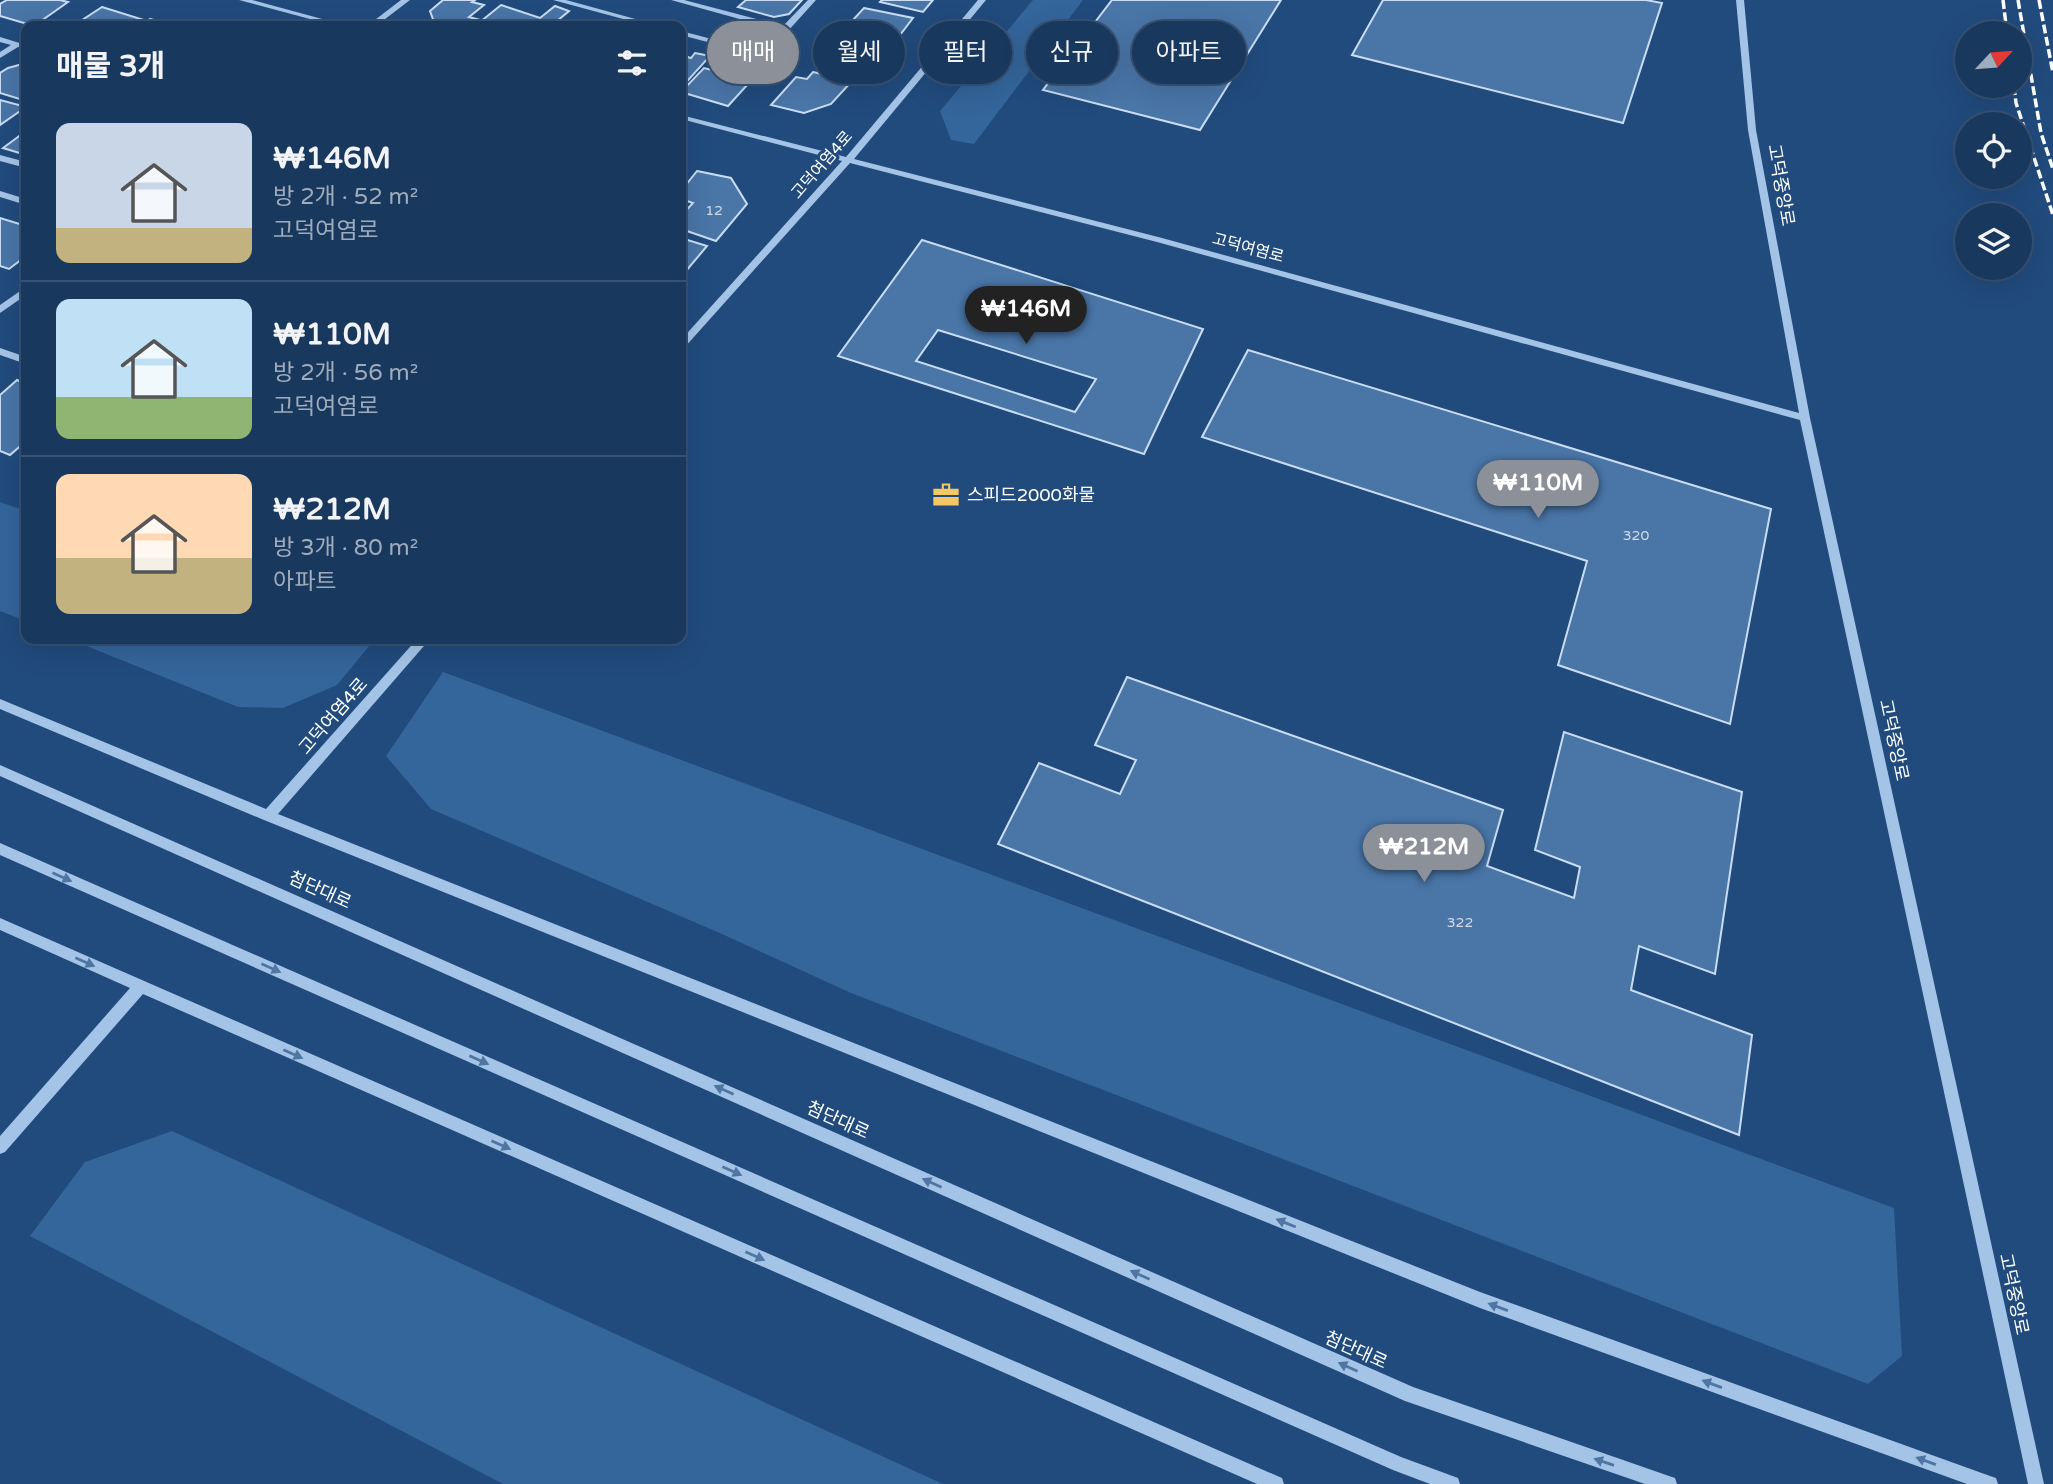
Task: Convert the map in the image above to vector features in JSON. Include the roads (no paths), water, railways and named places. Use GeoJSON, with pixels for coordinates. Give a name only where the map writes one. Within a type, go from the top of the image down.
{"type":"FeatureCollection","features":[{"type":"Feature","properties":{"kind":"street"},"geometry":{"type":"LineString","coordinates":[[243,0],[325,21]]}},
{"type":"Feature","properties":{"kind":"street"},"geometry":{"type":"LineString","coordinates":[[378,21],[406,0]]}},
{"type":"Feature","properties":{"kind":"street"},"geometry":{"type":"LineString","coordinates":[[557,0],[638,21]]}},
{"type":"Feature","properties":{"kind":"street"},"geometry":{"type":"LineString","coordinates":[[675,0],[755,21]]}},
{"type":"Feature","properties":{"kind":"street"},"geometry":{"type":"LineString","coordinates":[[792,21],[812,0]]}},
{"type":"Feature","properties":{"kind":"street","name":"고덕여염4로"},"geometry":{"type":"LineString","coordinates":[[686,340],[847,161],[982,0]]}},
{"type":"Feature","properties":{"kind":"street","name":"고덕중앙로"},"geometry":{"type":"LineString","coordinates":[[1740,0],[1752,130],[1805,418],[2036,1484]]}},
{"type":"Feature","properties":{"kind":"street"},"geometry":{"type":"LineString","coordinates":[[686,34],[707,40]]}},
{"type":"Feature","properties":{"kind":"street"},"geometry":{"type":"LineString","coordinates":[[0,39],[21,46]]}},
{"type":"Feature","properties":{"kind":"street"},"geometry":{"type":"LineString","coordinates":[[0,56],[21,46]]}},
{"type":"Feature","properties":{"kind":"street","name":"고덕여염로"},"geometry":{"type":"LineString","coordinates":[[686,118],[1159,240],[1805,418]]}},
{"type":"Feature","properties":{"kind":"street"},"geometry":{"type":"LineString","coordinates":[[0,158],[21,164]]}},
{"type":"Feature","properties":{"kind":"street"},"geometry":{"type":"LineString","coordinates":[[0,194],[21,200]]}},
{"type":"Feature","properties":{"kind":"street"},"geometry":{"type":"LineString","coordinates":[[0,310],[21,294]]}},
{"type":"Feature","properties":{"kind":"street"},"geometry":{"type":"LineString","coordinates":[[0,351],[21,359]]}},
{"type":"Feature","properties":{"kind":"street","name":"고덕여염4로"},"geometry":{"type":"LineString","coordinates":[[268,816],[420,644]]}},
{"type":"Feature","properties":{"kind":"street"},"geometry":{"type":"LineString","coordinates":[[0,704],[268,816],[1480,1300],[1990,1484]]}},
{"type":"Feature","properties":{"kind":"street","name":"첨단대로"},"geometry":{"type":"LineString","coordinates":[[0,769],[1411,1395],[1669,1484]]}},
{"type":"Feature","properties":{"kind":"street"},"geometry":{"type":"LineString","coordinates":[[0,849],[1399,1464],[1451,1484]]}},
{"type":"Feature","properties":{"kind":"street"},"geometry":{"type":"LineString","coordinates":[[0,924],[1276,1484]]}},
{"type":"Feature","properties":{"kind":"street"},"geometry":{"type":"LineString","coordinates":[[0,1147],[140,987]]}},
{"type":"Feature","properties":{"kind":"railway"},"geometry":{"type":"LineString","coordinates":[[2003,0],[2006,21]]}},
{"type":"Feature","properties":{"kind":"railway"},"geometry":{"type":"LineString","coordinates":[[2018,0],[2041,133],[2053,169]]}},
{"type":"Feature","properties":{"kind":"railway"},"geometry":{"type":"LineString","coordinates":[[2039,0],[2053,73]]}},
{"type":"Feature","properties":{"kind":"railway"},"geometry":{"type":"LineString","coordinates":[[2015,98],[2053,215]]}},
{"type":"Feature","properties":{"kind":"place","name":"스피드2000화물"},"geometry":{"type":"Point","coordinates":[946,495]}}]}
